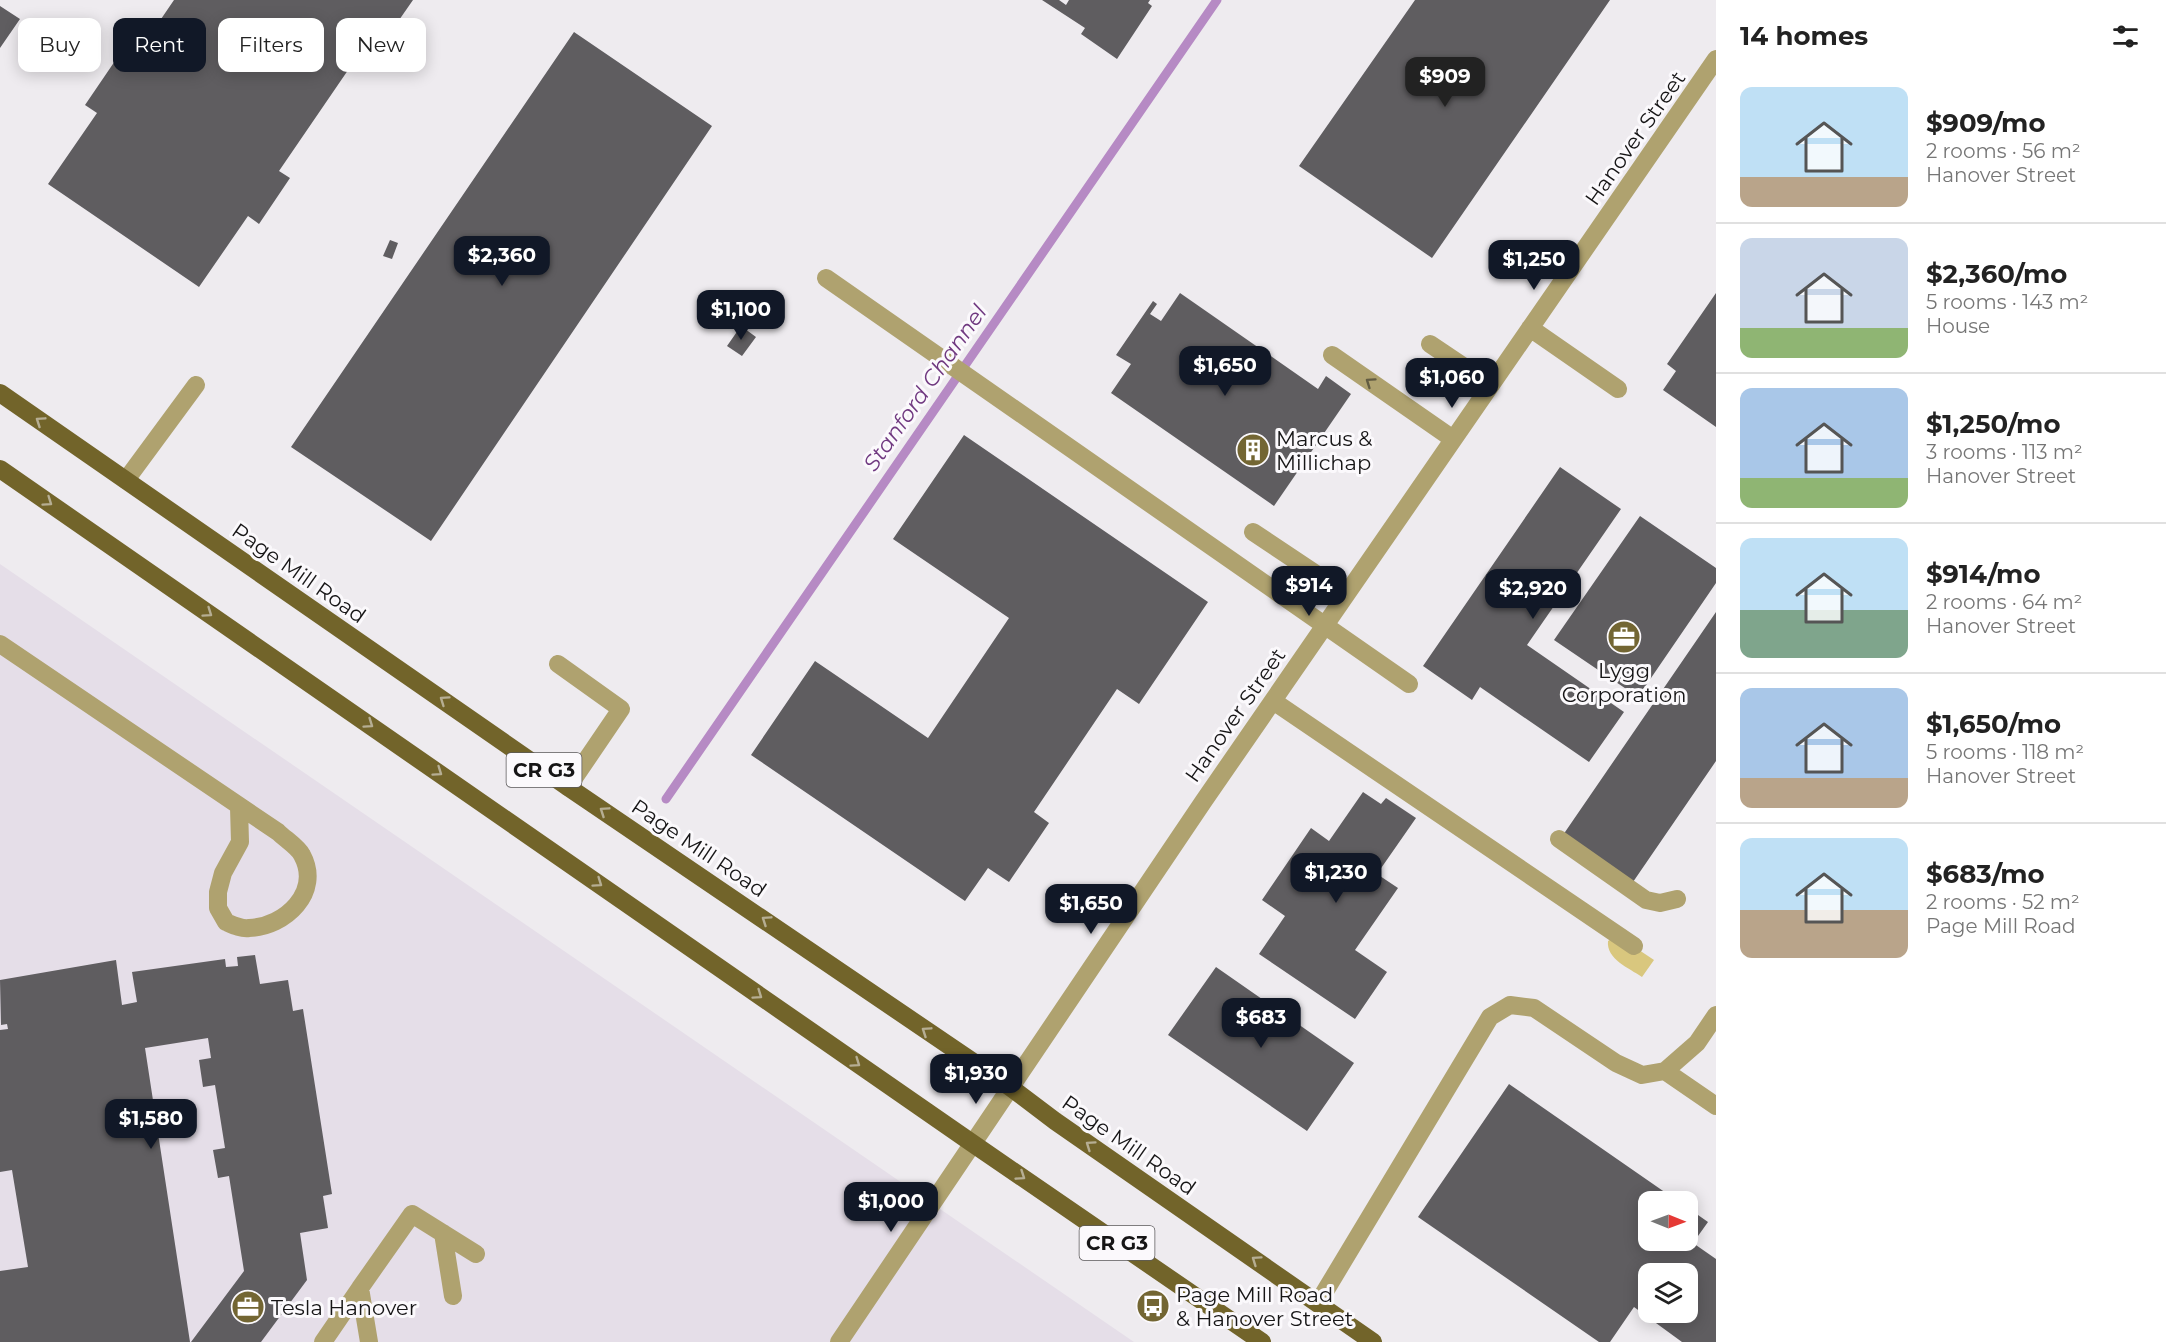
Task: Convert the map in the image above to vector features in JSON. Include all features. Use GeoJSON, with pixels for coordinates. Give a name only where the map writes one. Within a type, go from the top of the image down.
{"type":"FeatureCollection","features":[{"type":"Feature","properties":{"kind":"main road","name":"Page Mill Road"},"geometry":{"type":"LineString","coordinates":[[0,393],[568,787],[1010,1087],[1055,1121],[1372,1342]]}},
{"type":"Feature","properties":{"kind":"main road","name":"CR G3"},"geometry":{"type":"LineString","coordinates":[[0,469],[1262,1342]]}},
{"type":"Feature","properties":{"kind":"street","name":"Hanover Street"},"geometry":{"type":"LineString","coordinates":[[839,1342],[1324,626],[1716,59]]}},
{"type":"Feature","properties":{"kind":"street"},"geometry":{"type":"LineString","coordinates":[[825,278],[1409,684]]}},
{"type":"Feature","properties":{"kind":"street"},"geometry":{"type":"LineString","coordinates":[[1530,328],[1618,389]]}},
{"type":"Feature","properties":{"kind":"street"},"geometry":{"type":"LineString","coordinates":[[1430,344],[1491,385]]}},
{"type":"Feature","properties":{"kind":"street"},"geometry":{"type":"LineString","coordinates":[[1332,355],[1453,439]]}},
{"type":"Feature","properties":{"kind":"street"},"geometry":{"type":"LineString","coordinates":[[126,480],[196,385]]}},
{"type":"Feature","properties":{"kind":"street"},"geometry":{"type":"LineString","coordinates":[[1252,532],[1346,594]]}},
{"type":"Feature","properties":{"kind":"street"},"geometry":{"type":"LineString","coordinates":[[0,644],[278,832],[302,854],[309,878],[302,899],[290,913],[275,923],[247,929],[226,922],[218,908],[218,892],[224,873],[240,842],[239,807]]}},
{"type":"Feature","properties":{"kind":"street"},"geometry":{"type":"LineString","coordinates":[[558,664],[621,709],[568,787]]}},
{"type":"Feature","properties":{"kind":"street"},"geometry":{"type":"LineString","coordinates":[[1273,701],[1634,945]]}},
{"type":"Feature","properties":{"kind":"street"},"geometry":{"type":"LineString","coordinates":[[1559,839],[1646,900],[1660,903],[1677,898]]}},
{"type":"Feature","properties":{"kind":"street"},"geometry":{"type":"LineString","coordinates":[[1318,1303],[1491,1017],[1510,1005],[1534,1008],[1616,1063],[1642,1075],[1665,1071],[1697,1043],[1716,1015]]}},
{"type":"Feature","properties":{"kind":"street"},"geometry":{"type":"LineString","coordinates":[[1665,1071],[1716,1106]]}},
{"type":"Feature","properties":{"kind":"street"},"geometry":{"type":"LineString","coordinates":[[323,1342],[412,1214],[476,1254]]}},
{"type":"Feature","properties":{"kind":"street"},"geometry":{"type":"LineString","coordinates":[[443,1233],[453,1296]]}},
{"type":"Feature","properties":{"kind":"street"},"geometry":{"type":"LineString","coordinates":[[360,1288],[369,1342]]}},
{"type":"Feature","properties":{"kind":"shaded area"},"geometry":{"type":"Polygon","coordinates":[[[0,564],[1134,1342],[0,1342],[0,564]]]}},
{"type":"Feature","properties":{"kind":"shaded area"},"geometry":{"type":"Polygon","coordinates":[[[1621,938],[1654,960],[1642,977],[1614,958],[1608,947],[1608,941],[1621,938]]]}},
{"type":"Feature","properties":{"kind":"building"},"geometry":{"type":"Polygon","coordinates":[[[174,0],[413,0],[400,18],[336,18],[336,72],[347,72],[279,171],[290,178],[259,224],[248,216],[199,287],[48,184],[97,113],[85,105],[113,64],[113,72],[206,72],[206,18],[162,18],[174,0]]]}},
{"type":"Feature","properties":{"kind":"building"},"geometry":{"type":"Polygon","coordinates":[[[1042,0],[1059,0],[1066,5],[1069,0],[1150,0],[1148,3],[1152,6],[1117,59],[1081,34],[1085,28],[1042,0]]]}},
{"type":"Feature","properties":{"kind":"building"},"geometry":{"type":"Polygon","coordinates":[[[1415,0],[1610,0],[1432,258],[1299,166],[1415,0]]]}},
{"type":"Feature","properties":{"kind":"building"},"geometry":{"type":"Polygon","coordinates":[[[0,6],[18,18],[0,48],[0,6]]]}},
{"type":"Feature","properties":{"kind":"building"},"geometry":{"type":"Polygon","coordinates":[[[574,32],[712,126],[431,541],[291,447],[574,32]]]}},
{"type":"Feature","properties":{"kind":"building"},"geometry":{"type":"Polygon","coordinates":[[[390,240],[398,243],[392,259],[383,256],[390,240]]]}},
{"type":"Feature","properties":{"kind":"building","name":"Marcus & Millichap"},"geometry":{"type":"Polygon","coordinates":[[[1180,293],[1318,389],[1326,376],[1351,394],[1274,506],[1111,393],[1131,364],[1116,355],[1153,301],[1157,304],[1150,314],[1161,321],[1180,293]]]}},
{"type":"Feature","properties":{"kind":"building"},"geometry":{"type":"Polygon","coordinates":[[[1716,293],[1716,427],[1663,390],[1676,371],[1667,364],[1716,293]]]}},
{"type":"Feature","properties":{"kind":"building"},"geometry":{"type":"Polygon","coordinates":[[[741,326],[756,337],[742,356],[727,346],[741,326]]]}},
{"type":"Feature","properties":{"kind":"building"},"geometry":{"type":"Polygon","coordinates":[[[964,435],[1208,602],[1139,704],[1117,689],[1034,812],[1049,823],[1009,882],[988,868],[965,901],[751,755],[815,661],[928,738],[1009,618],[893,539],[964,435]]]}},
{"type":"Feature","properties":{"kind":"building"},"geometry":{"type":"Polygon","coordinates":[[[1560,467],[1621,509],[1527,645],[1624,712],[1589,762],[1480,687],[1472,700],[1423,666],[1560,467]]]}},
{"type":"Feature","properties":{"kind":"building"},"geometry":{"type":"Polygon","coordinates":[[[1640,516],[1716,568],[1716,583],[1638,697],[1554,640],[1640,516]]]}},
{"type":"Feature","properties":{"kind":"building"},"geometry":{"type":"Polygon","coordinates":[[[1716,612],[1716,761],[1633,882],[1563,835],[1716,612]]]}},
{"type":"Feature","properties":{"kind":"building"},"geometry":{"type":"Polygon","coordinates":[[[1363,792],[1381,804],[1386,798],[1416,818],[1377,874],[1398,888],[1355,950],[1387,972],[1355,1019],[1259,954],[1285,916],[1262,900],[1311,828],[1329,841],[1363,792]]]}},
{"type":"Feature","properties":{"kind":"building"},"geometry":{"type":"Polygon","coordinates":[[[255,955],[260,984],[288,980],[293,1011],[303,1009],[332,1194],[323,1196],[328,1228],[300,1233],[307,1280],[261,1342],[191,1342],[244,1271],[229,1176],[218,1178],[213,1150],[225,1148],[215,1085],[203,1087],[199,1060],[211,1058],[208,1038],[145,1048],[190,1342],[0,1342],[0,1271],[28,1267],[12,1170],[0,1172],[0,1030],[8,1029],[7,1024],[1,1025],[0,980],[116,960],[122,1005],[137,1002],[132,972],[225,959],[226,967],[238,966],[237,957],[255,955]]]}},
{"type":"Feature","properties":{"kind":"building"},"geometry":{"type":"Polygon","coordinates":[[[1216,967],[1354,1063],[1307,1131],[1168,1035],[1216,967]]]}},
{"type":"Feature","properties":{"kind":"building"},"geometry":{"type":"Polygon","coordinates":[[[1509,1084],[1663,1191],[1638,1191],[1638,1251],[1698,1251],[1698,1246],[1716,1259],[1716,1342],[1682,1342],[1656,1323],[1698,1323],[1698,1263],[1638,1263],[1638,1310],[1634,1307],[1610,1342],[1599,1342],[1418,1217],[1509,1084]]]}},
{"type":"Feature","properties":{"kind":"building"},"geometry":{"type":"Polygon","coordinates":[[[1698,1215],[1708,1222],[1698,1236],[1698,1215]]]}},
{"type":"Feature","properties":{"kind":"waterway","name":"Stanford Channel"},"geometry":{"type":"LineString","coordinates":[[666,799],[1217,0]]}},
{"type":"Feature","properties":{"kind":"place","name":"Marcus & Millichap"},"geometry":{"type":"Point","coordinates":[1253,450]}},
{"type":"Feature","properties":{"kind":"place","name":"Lygg Corporation"},"geometry":{"type":"Point","coordinates":[1624,637]}},
{"type":"Feature","properties":{"kind":"place","name":"Page Mill Road & Hanover Street"},"geometry":{"type":"Point","coordinates":[1153,1306]}},
{"type":"Feature","properties":{"kind":"place","name":"Tesla Hanover"},"geometry":{"type":"Point","coordinates":[248,1307]}}]}
